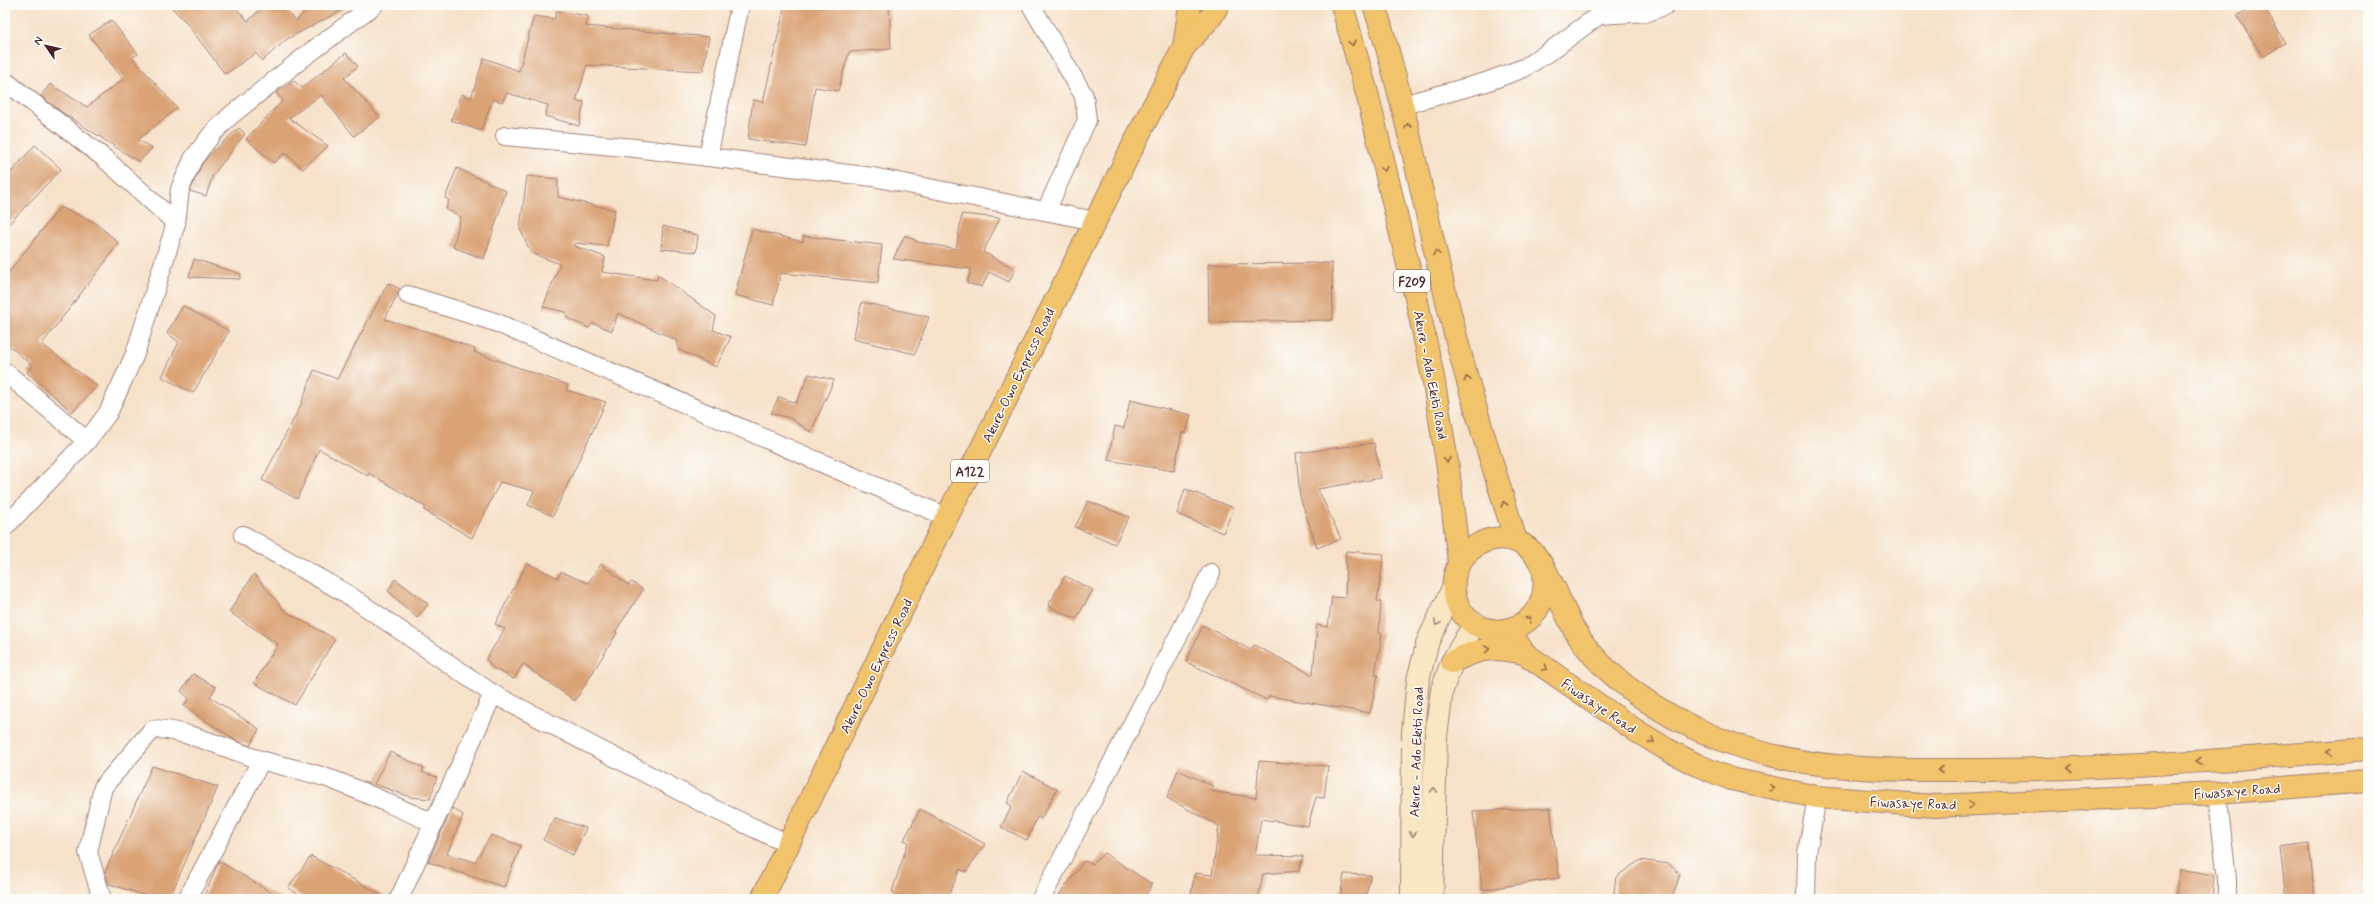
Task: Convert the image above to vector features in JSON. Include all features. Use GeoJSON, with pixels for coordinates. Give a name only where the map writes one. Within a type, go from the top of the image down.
{"type":"FeatureCollection","features":[{"type":"Feature","properties":{"kind":"main road","name":"Akure-Owo Express Road"},"geometry":{"type":"LineString","coordinates":[[1184,47],[1190,5]]}},
{"type":"Feature","properties":{"kind":"main road","name":"Akure-Owo Express Road"},"geometry":{"type":"LineString","coordinates":[[762,899],[790,844],[947,517],[1095,221],[1184,47],[1211,17],[1218,5]]}},
{"type":"Feature","properties":{"kind":"main road","name":"Akure - Ado Ekiti Road"},"geometry":{"type":"LineString","coordinates":[[1342,5],[1368,97],[1428,354],[1441,419],[1459,562]]}},
{"type":"Feature","properties":{"kind":"main road","name":"F209"},"geometry":{"type":"LineString","coordinates":[[1374,5],[1403,105],[1448,305],[1475,412],[1516,541]]}},
{"type":"Feature","properties":{"kind":"main road"},"geometry":{"type":"LineString","coordinates":[[1543,568],[1545,581],[1544,595],[1540,607],[1532,618],[1509,630],[1495,631],[1475,624],[1462,612],[1456,601],[1453,588],[1454,574],[1459,562],[1467,552],[1478,544],[1490,539],[1503,538],[1516,541],[1527,548],[1536,557],[1543,568],[1574,630],[1589,651],[1625,684],[1677,720],[1704,732],[1741,747],[1801,762],[1875,770],[2038,770],[2368,749]]}},
{"type":"Feature","properties":{"kind":"main road","name":"Akure - Ado Ekiti Road"},"geometry":{"type":"LineString","coordinates":[[1412,899],[1414,732],[1418,680],[1428,641],[1453,588]]}},
{"type":"Feature","properties":{"kind":"main road","name":"Akure - Ado Ekiti Road"},"geometry":{"type":"LineString","coordinates":[[1432,899],[1436,736],[1442,690],[1452,662],[1475,624]]}},
{"type":"Feature","properties":{"kind":"main road","name":"Fiwasaye Road"},"geometry":{"type":"LineString","coordinates":[[1509,630],[1524,653],[1635,730],[1697,765],[1731,780],[1817,797],[1935,806],[2217,793],[2368,780]]}},
{"type":"Feature","properties":{"kind":"main road"},"geometry":{"type":"LineString","coordinates":[[1452,662],[1468,654],[1486,649],[1502,648],[1524,653]]}},
{"type":"Feature","properties":{"kind":"street"},"geometry":{"type":"LineString","coordinates":[[5,527],[87,441],[108,413],[135,354],[176,223],[180,189],[193,159],[212,134],[230,116],[298,62],[374,5]]}},
{"type":"Feature","properties":{"kind":"street"},"geometry":{"type":"LineString","coordinates":[[708,157],[740,5]]}},
{"type":"Feature","properties":{"kind":"street"},"geometry":{"type":"LineString","coordinates":[[1031,5],[1084,96],[1087,120],[1046,211]]}},
{"type":"Feature","properties":{"kind":"street"},"geometry":{"type":"LineString","coordinates":[[1403,105],[1486,82],[1524,68],[1554,49],[1599,15],[1648,12],[1666,5]]}},
{"type":"Feature","properties":{"kind":"street"},"geometry":{"type":"LineString","coordinates":[[5,81],[104,158],[176,223]]}},
{"type":"Feature","properties":{"kind":"street"},"geometry":{"type":"LineString","coordinates":[[505,136],[708,157],[873,177],[1095,221]]}},
{"type":"Feature","properties":{"kind":"street"},"geometry":{"type":"LineString","coordinates":[[408,295],[495,322],[947,517]]}},
{"type":"Feature","properties":{"kind":"street"},"geometry":{"type":"LineString","coordinates":[[5,372],[87,441]]}},
{"type":"Feature","properties":{"kind":"street"},"geometry":{"type":"LineString","coordinates":[[243,535],[347,594],[493,694],[716,810],[790,844]]}},
{"type":"Feature","properties":{"kind":"street"},"geometry":{"type":"LineString","coordinates":[[1041,899],[1211,573]]}},
{"type":"Feature","properties":{"kind":"street"},"geometry":{"type":"LineString","coordinates":[[399,899],[493,694]]}},
{"type":"Feature","properties":{"kind":"street"},"geometry":{"type":"LineString","coordinates":[[102,899],[88,852],[103,787],[152,730],[162,728],[261,761],[291,767],[332,780],[434,823]]}},
{"type":"Feature","properties":{"kind":"street"},"geometry":{"type":"LineString","coordinates":[[187,899],[261,761]]}},
{"type":"Feature","properties":{"kind":"street"},"geometry":{"type":"LineString","coordinates":[[2217,793],[2228,879],[2227,899]]}},
{"type":"Feature","properties":{"kind":"street"},"geometry":{"type":"LineString","coordinates":[[1806,899],[1807,853],[1817,797]]}},
{"type":"Feature","properties":{"kind":"building"},"geometry":{"type":"Polygon","coordinates":[[[169,5],[233,5],[248,21],[266,5],[281,5],[296,21],[311,5],[352,5],[287,39],[262,61],[256,53],[225,74],[185,21],[169,5]]]}},
{"type":"Feature","properties":{"kind":"building"},"geometry":{"type":"Polygon","coordinates":[[[785,5],[889,5],[891,49],[849,52],[838,91],[815,87],[806,147],[748,139],[753,100],[763,102],[785,5]]]}},
{"type":"Feature","properties":{"kind":"building"},"geometry":{"type":"Polygon","coordinates":[[[2255,5],[2263,5],[2285,43],[2263,57],[2237,16],[2255,5]]]}},
{"type":"Feature","properties":{"kind":"building"},"geometry":{"type":"Polygon","coordinates":[[[556,11],[588,16],[586,26],[709,37],[703,71],[587,65],[576,101],[584,102],[579,126],[545,116],[548,105],[507,93],[502,102],[493,99],[481,131],[451,120],[461,94],[471,98],[484,58],[519,71],[534,16],[555,19],[556,11]]]}},
{"type":"Feature","properties":{"kind":"building"},"geometry":{"type":"Polygon","coordinates":[[[111,20],[138,54],[132,57],[177,108],[138,140],[152,148],[139,162],[63,113],[41,96],[50,84],[87,107],[123,79],[89,35],[111,20]]]}},
{"type":"Feature","properties":{"kind":"building"},"geometry":{"type":"Polygon","coordinates":[[[346,53],[358,66],[344,78],[380,117],[354,136],[321,95],[289,118],[328,146],[303,169],[285,153],[274,163],[246,139],[283,100],[276,93],[294,81],[302,88],[346,53]]]}},
{"type":"Feature","properties":{"kind":"building"},"geometry":{"type":"Polygon","coordinates":[[[239,128],[245,134],[213,175],[206,196],[190,191],[202,164],[209,155],[239,128]]]}},
{"type":"Feature","properties":{"kind":"building"},"geometry":{"type":"Polygon","coordinates":[[[35,145],[61,169],[5,228],[5,179],[35,145]]]}},
{"type":"Feature","properties":{"kind":"building"},"geometry":{"type":"Polygon","coordinates":[[[457,168],[506,191],[484,259],[453,247],[461,217],[446,209],[449,200],[445,198],[457,168]]]}},
{"type":"Feature","properties":{"kind":"building"},"geometry":{"type":"Polygon","coordinates":[[[527,176],[558,179],[558,197],[615,210],[607,246],[574,243],[574,246],[605,257],[602,272],[657,280],[658,275],[716,316],[713,330],[731,337],[716,367],[679,350],[676,340],[618,313],[612,331],[593,323],[589,328],[567,318],[566,312],[543,307],[560,264],[531,253],[520,229],[527,176]]]}},
{"type":"Feature","properties":{"kind":"building"},"geometry":{"type":"Polygon","coordinates":[[[60,207],[94,222],[118,242],[106,261],[42,344],[97,386],[72,412],[27,372],[33,366],[5,342],[5,277],[60,207]]]}},
{"type":"Feature","properties":{"kind":"building"},"geometry":{"type":"Polygon","coordinates":[[[962,214],[1000,218],[983,252],[1015,269],[1009,282],[989,272],[982,287],[967,283],[971,269],[893,259],[905,235],[918,242],[956,249],[962,214]]]}},
{"type":"Feature","properties":{"kind":"building"},"geometry":{"type":"Polygon","coordinates":[[[663,226],[698,235],[696,252],[661,249],[663,226]]]}},
{"type":"Feature","properties":{"kind":"building"},"geometry":{"type":"Polygon","coordinates":[[[752,229],[803,242],[803,236],[882,245],[878,283],[781,273],[773,305],[735,295],[752,229]]]}},
{"type":"Feature","properties":{"kind":"building"},"geometry":{"type":"Polygon","coordinates":[[[194,259],[241,274],[240,279],[189,277],[194,259]]]}},
{"type":"Feature","properties":{"kind":"building"},"geometry":{"type":"Polygon","coordinates":[[[1332,263],[1333,320],[1209,322],[1208,264],[1332,263]]]}},
{"type":"Feature","properties":{"kind":"building"},"geometry":{"type":"Polygon","coordinates":[[[388,283],[400,289],[385,319],[435,334],[475,349],[474,352],[568,385],[566,390],[606,402],[553,516],[528,505],[534,491],[500,482],[472,538],[424,510],[426,507],[369,473],[368,476],[319,449],[297,499],[262,480],[300,407],[314,370],[337,379],[388,283]]]}},
{"type":"Feature","properties":{"kind":"building"},"geometry":{"type":"Polygon","coordinates":[[[862,302],[929,317],[915,354],[853,339],[862,302]]]}},
{"type":"Feature","properties":{"kind":"building"},"geometry":{"type":"Polygon","coordinates":[[[183,306],[229,331],[193,393],[162,377],[179,342],[167,333],[183,306]]]}},
{"type":"Feature","properties":{"kind":"building"},"geometry":{"type":"Polygon","coordinates":[[[809,374],[834,380],[811,432],[790,418],[771,413],[779,397],[796,403],[809,374]]]}},
{"type":"Feature","properties":{"kind":"building"},"geometry":{"type":"Polygon","coordinates":[[[1130,400],[1191,415],[1186,433],[1182,432],[1174,471],[1108,460],[1115,426],[1124,428],[1130,400]]]}},
{"type":"Feature","properties":{"kind":"building"},"geometry":{"type":"Polygon","coordinates":[[[1374,443],[1381,478],[1318,489],[1341,539],[1317,548],[1300,497],[1296,453],[1374,443]]]}},
{"type":"Feature","properties":{"kind":"building"},"geometry":{"type":"Polygon","coordinates":[[[1185,489],[1234,508],[1223,533],[1177,514],[1185,489]]]}},
{"type":"Feature","properties":{"kind":"building"},"geometry":{"type":"Polygon","coordinates":[[[1088,501],[1129,517],[1115,544],[1075,527],[1088,501]]]}},
{"type":"Feature","properties":{"kind":"building"},"geometry":{"type":"Polygon","coordinates":[[[1346,551],[1384,554],[1377,601],[1381,601],[1379,633],[1382,634],[1375,675],[1378,675],[1370,713],[1269,696],[1267,700],[1186,662],[1203,625],[1251,650],[1254,645],[1313,675],[1317,625],[1328,627],[1332,597],[1345,598],[1346,551]]]}},
{"type":"Feature","properties":{"kind":"building"},"geometry":{"type":"Polygon","coordinates":[[[527,563],[558,578],[561,572],[588,583],[601,564],[628,585],[632,582],[643,590],[615,632],[617,633],[575,701],[523,664],[514,679],[493,668],[486,659],[505,629],[495,624],[527,563]]]}},
{"type":"Feature","properties":{"kind":"building"},"geometry":{"type":"Polygon","coordinates":[[[254,574],[285,611],[335,639],[295,705],[254,683],[278,644],[229,612],[254,574]]]}},
{"type":"Feature","properties":{"kind":"building"},"geometry":{"type":"Polygon","coordinates":[[[1065,576],[1093,590],[1076,619],[1048,606],[1065,576]]]}},
{"type":"Feature","properties":{"kind":"building"},"geometry":{"type":"Polygon","coordinates":[[[395,579],[428,604],[417,618],[388,591],[395,579]]]}},
{"type":"Feature","properties":{"kind":"building"},"geometry":{"type":"Polygon","coordinates":[[[193,674],[216,687],[210,697],[259,729],[250,746],[235,740],[184,706],[189,698],[181,691],[193,674]]]}},
{"type":"Feature","properties":{"kind":"building"},"geometry":{"type":"Polygon","coordinates":[[[390,752],[424,768],[422,772],[437,777],[430,799],[410,797],[374,784],[390,752]]]}},
{"type":"Feature","properties":{"kind":"building"},"geometry":{"type":"Polygon","coordinates":[[[1259,761],[1328,766],[1324,798],[1316,797],[1308,826],[1261,819],[1255,855],[1303,856],[1299,871],[1263,874],[1258,899],[1190,899],[1195,873],[1212,875],[1219,826],[1167,798],[1178,770],[1213,786],[1210,791],[1256,798],[1259,761]]]}},
{"type":"Feature","properties":{"kind":"building"},"geometry":{"type":"Polygon","coordinates":[[[152,766],[218,787],[169,899],[157,899],[109,884],[105,872],[152,766]]]}},
{"type":"Feature","properties":{"kind":"building"},"geometry":{"type":"Polygon","coordinates":[[[1023,771],[1057,789],[1041,819],[1037,817],[1027,840],[1001,827],[1012,806],[1007,803],[1023,771]]]}},
{"type":"Feature","properties":{"kind":"building"},"geometry":{"type":"Polygon","coordinates":[[[452,808],[463,815],[447,854],[475,862],[491,835],[521,846],[504,887],[428,862],[452,808]]]}},
{"type":"Feature","properties":{"kind":"building"},"geometry":{"type":"Polygon","coordinates":[[[1550,808],[1559,878],[1482,890],[1473,811],[1550,808]]]}},
{"type":"Feature","properties":{"kind":"building"},"geometry":{"type":"Polygon","coordinates":[[[920,809],[985,844],[966,872],[960,869],[947,899],[911,899],[892,892],[908,842],[904,840],[920,809]]]}},
{"type":"Feature","properties":{"kind":"building"},"geometry":{"type":"Polygon","coordinates":[[[555,818],[586,828],[573,855],[543,840],[555,818]]]}},
{"type":"Feature","properties":{"kind":"building"},"geometry":{"type":"Polygon","coordinates":[[[2309,843],[2315,899],[2286,899],[2280,847],[2309,843]]]}},
{"type":"Feature","properties":{"kind":"building"},"geometry":{"type":"Polygon","coordinates":[[[1104,853],[1152,884],[1144,899],[1056,899],[1084,861],[1093,864],[1104,853]]]}},
{"type":"Feature","properties":{"kind":"building"},"geometry":{"type":"Polygon","coordinates":[[[311,856],[389,899],[306,899],[288,888],[311,856]]]}},
{"type":"Feature","properties":{"kind":"building"},"geometry":{"type":"Polygon","coordinates":[[[1640,860],[1669,864],[1680,874],[1672,899],[1613,899],[1616,877],[1640,860]]]}},
{"type":"Feature","properties":{"kind":"building"},"geometry":{"type":"Polygon","coordinates":[[[219,861],[282,899],[203,899],[219,861]]]}},
{"type":"Feature","properties":{"kind":"building"},"geometry":{"type":"Polygon","coordinates":[[[2180,869],[2214,875],[2212,899],[2175,899],[2180,869]]]}},
{"type":"Feature","properties":{"kind":"building"},"geometry":{"type":"Polygon","coordinates":[[[1344,874],[1371,875],[1365,899],[1340,899],[1344,874]]]}}]}
